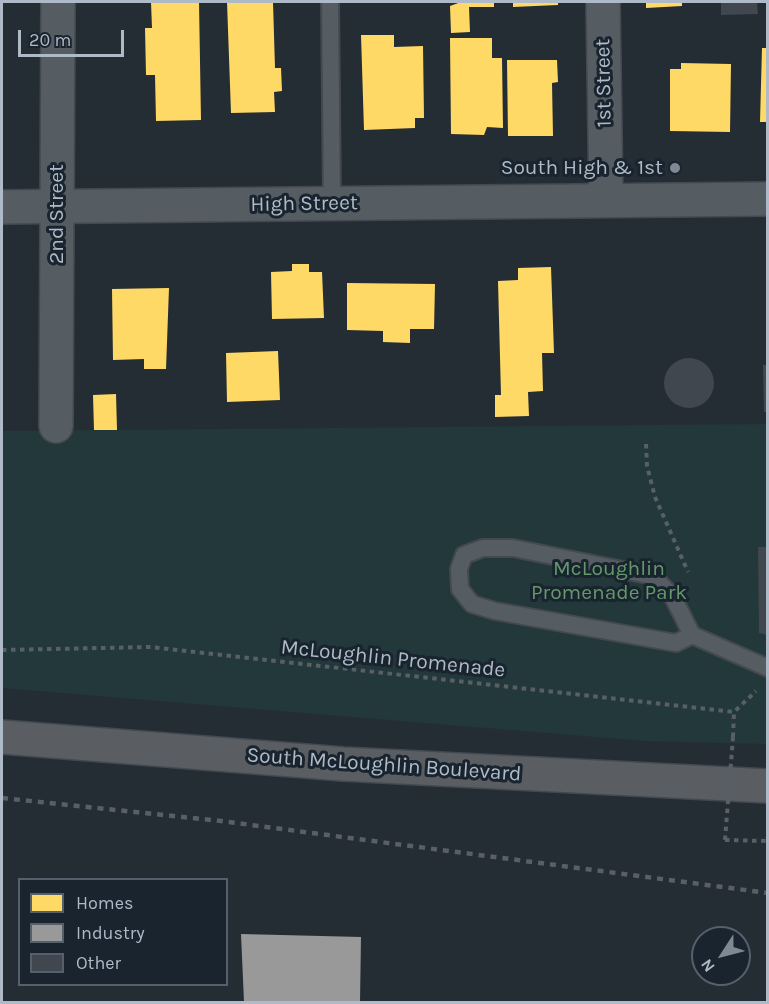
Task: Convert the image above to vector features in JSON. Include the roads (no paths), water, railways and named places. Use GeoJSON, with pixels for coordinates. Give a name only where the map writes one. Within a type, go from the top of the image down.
{"type":"FeatureCollection","features":[{"type":"Feature","properties":{"kind":"highway","name":"South McLoughlin Boulevard"},"geometry":{"type":"LineString","coordinates":[[2,737],[343,764],[768,786]]}},
{"type":"Feature","properties":{"kind":"street","name":"2nd Street"},"geometry":{"type":"LineString","coordinates":[[56,426],[58,2]]}},
{"type":"Feature","properties":{"kind":"street","name":"1st Street"},"geometry":{"type":"LineString","coordinates":[[603,2],[606,200]]}},
{"type":"Feature","properties":{"kind":"street","name":"High Street"},"geometry":{"type":"LineString","coordinates":[[2,207],[768,199]]}},
{"type":"Feature","properties":{"kind":"lane"},"geometry":{"type":"LineString","coordinates":[[330,2],[332,204]]}},
{"type":"Feature","properties":{"kind":"lane"},"geometry":{"type":"LineString","coordinates":[[692,635],[676,643],[495,612],[472,604],[460,590],[459,569],[464,555],[483,548],[513,548],[653,576],[673,597],[692,635],[768,668]]}},
{"type":"Feature","properties":{"kind":"railway"},"geometry":{"type":"LineString","coordinates":[[2,798],[221,821],[768,893]]}},
{"type":"Feature","properties":{"kind":"place","name":"South High & 1st"},"geometry":{"type":"Point","coordinates":[675,168]}},
{"type":"Feature","properties":{"kind":"park label","name":"McLoughlin Promenade Park"},"geometry":{"type":"Point","coordinates":[609,581]}}]}
